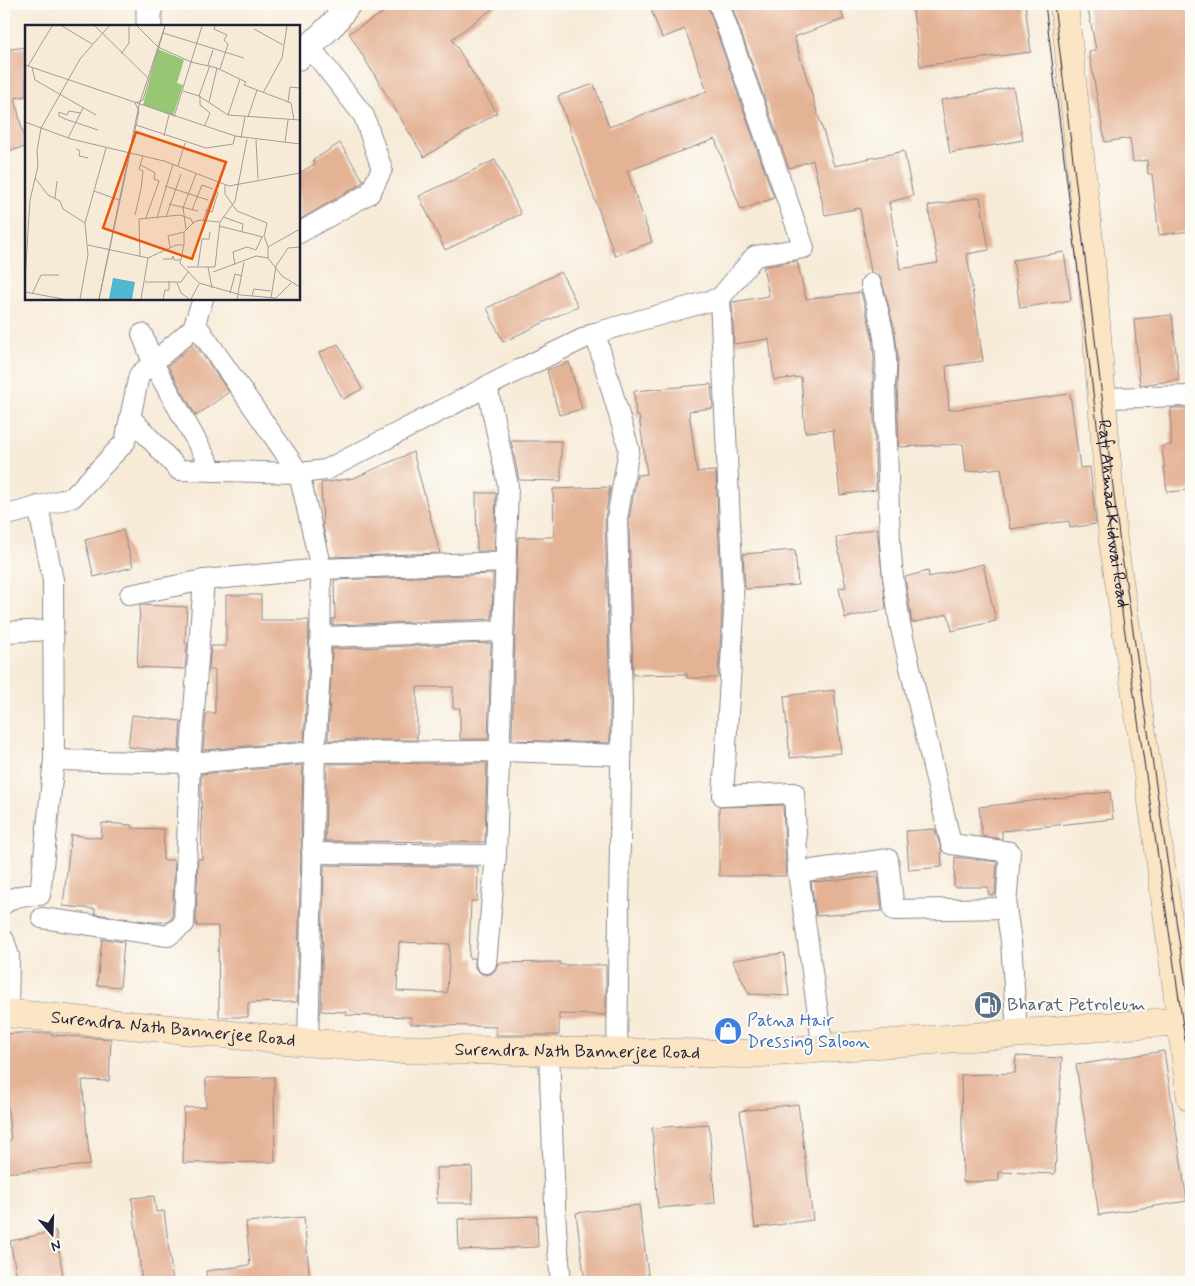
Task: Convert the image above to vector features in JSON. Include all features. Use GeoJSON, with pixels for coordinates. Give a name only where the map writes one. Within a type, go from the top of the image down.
{"type":"FeatureCollection","features":[{"type":"Feature","properties":{"kind":"main road","name":"Rafi Ahmad Kidwai Road"},"geometry":{"type":"LineString","coordinates":[[1064,4],[1090,250],[1113,540],[1186,1020],[1191,1098]]}},
{"type":"Feature","properties":{"kind":"main road","name":"Surendra Nath Bannerjee Road"},"geometry":{"type":"LineString","coordinates":[[6,1013],[379,1049],[748,1054],[1186,1020]]}},
{"type":"Feature","properties":{"kind":"street"},"geometry":{"type":"LineString","coordinates":[[149,4],[149,25]]}},
{"type":"Feature","properties":{"kind":"street"},"geometry":{"type":"LineString","coordinates":[[300,232],[370,193],[382,169],[364,116],[304,52],[335,22],[348,4]]}},
{"type":"Feature","properties":{"kind":"street"},"geometry":{"type":"LineString","coordinates":[[130,418],[180,470],[299,473],[326,470],[487,386],[595,333],[720,298],[755,256],[804,248],[719,4]]}},
{"type":"Feature","properties":{"kind":"street"},"geometry":{"type":"LineString","coordinates":[[871,284],[884,328],[887,370],[885,384],[890,542],[900,624],[951,844],[1010,852],[1006,908],[1012,941],[1017,1034]]}},
{"type":"Feature","properties":{"kind":"street"},"geometry":{"type":"LineString","coordinates":[[720,298],[734,613],[723,796],[794,793],[798,872],[823,1049]]}},
{"type":"Feature","properties":{"kind":"street"},"geometry":{"type":"LineString","coordinates":[[4,516],[73,497],[125,442],[139,375],[193,328],[203,300]]}},
{"type":"Feature","properties":{"kind":"street"},"geometry":{"type":"LineString","coordinates":[[195,323],[299,473],[321,569],[321,637],[315,752],[308,1043]]}},
{"type":"Feature","properties":{"kind":"street"},"geometry":{"type":"LineString","coordinates":[[595,333],[629,449],[617,519],[622,700],[617,1053]]}},
{"type":"Feature","properties":{"kind":"street"},"geometry":{"type":"LineString","coordinates":[[142,334],[153,363],[213,471]]}},
{"type":"Feature","properties":{"kind":"street"},"geometry":{"type":"LineString","coordinates":[[486,963],[496,855],[508,486],[487,386]]}},
{"type":"Feature","properties":{"kind":"street"},"geometry":{"type":"LineString","coordinates":[[1102,398],[1191,396]]}},
{"type":"Feature","properties":{"kind":"street"},"geometry":{"type":"LineString","coordinates":[[4,904],[10,898],[27,894],[40,895],[54,760],[53,580],[38,506]]}},
{"type":"Feature","properties":{"kind":"street"},"geometry":{"type":"LineString","coordinates":[[130,595],[204,580],[321,569],[505,562]]}},
{"type":"Feature","properties":{"kind":"street"},"geometry":{"type":"LineString","coordinates":[[42,918],[168,936],[184,924],[190,763],[204,580]]}},
{"type":"Feature","properties":{"kind":"street"},"geometry":{"type":"LineString","coordinates":[[4,632],[53,630]]}},
{"type":"Feature","properties":{"kind":"street"},"geometry":{"type":"LineString","coordinates":[[321,637],[502,631]]}},
{"type":"Feature","properties":{"kind":"street"},"geometry":{"type":"LineString","coordinates":[[54,760],[190,763],[315,752],[499,751],[621,755]]}},
{"type":"Feature","properties":{"kind":"street"},"geometry":{"type":"LineString","coordinates":[[312,853],[496,855]]}},
{"type":"Feature","properties":{"kind":"street"},"geometry":{"type":"LineString","coordinates":[[798,872],[888,859],[894,910],[1006,908]]}},
{"type":"Feature","properties":{"kind":"street"},"geometry":{"type":"LineString","coordinates":[[4,940],[9,956],[6,1013]]}},
{"type":"Feature","properties":{"kind":"street"},"geometry":{"type":"LineString","coordinates":[[549,1052],[556,1229],[561,1282]]}},
{"type":"Feature","properties":{"kind":"building"},"geometry":{"type":"Polygon","coordinates":[[[398,4],[499,4],[452,39],[497,113],[424,157],[349,33],[398,4]]]}},
{"type":"Feature","properties":{"kind":"building"},"geometry":{"type":"Polygon","coordinates":[[[649,4],[707,4],[774,198],[741,210],[715,139],[627,171],[652,242],[615,256],[558,96],[594,84],[609,127],[707,91],[685,29],[662,38],[649,4]]]}},
{"type":"Feature","properties":{"kind":"building"},"geometry":{"type":"Polygon","coordinates":[[[731,4],[838,4],[844,19],[794,37],[834,166],[904,151],[913,196],[889,202],[900,269],[938,263],[928,206],[980,197],[989,250],[967,254],[983,361],[946,366],[949,410],[1070,394],[1080,468],[1090,467],[1096,524],[1070,528],[1069,521],[1010,529],[1001,468],[966,472],[963,444],[899,447],[898,358],[895,331],[882,281],[879,275],[871,272],[860,208],[825,215],[813,160],[789,168],[731,4]]]}},
{"type":"Feature","properties":{"kind":"building"},"geometry":{"type":"Polygon","coordinates":[[[912,4],[1025,4],[1031,52],[920,66],[912,4]]]}},
{"type":"Feature","properties":{"kind":"building"},"geometry":{"type":"Polygon","coordinates":[[[1087,4],[1191,4],[1191,231],[1159,235],[1152,174],[1148,174],[1147,160],[1133,162],[1130,138],[1105,142],[1089,52],[1096,50],[1087,4]]]}},
{"type":"Feature","properties":{"kind":"building"},"geometry":{"type":"Polygon","coordinates":[[[25,47],[25,96],[15,98],[25,147],[4,152],[4,50],[25,47]]]}},
{"type":"Feature","properties":{"kind":"building"},"geometry":{"type":"Polygon","coordinates":[[[1013,87],[1023,140],[950,153],[941,100],[1013,87]]]}},
{"type":"Feature","properties":{"kind":"building"},"geometry":{"type":"Polygon","coordinates":[[[340,143],[363,180],[361,184],[300,219],[300,172],[315,164],[313,160],[340,143]]]}},
{"type":"Feature","properties":{"kind":"building"},"geometry":{"type":"Polygon","coordinates":[[[495,160],[521,214],[445,250],[419,196],[495,160]]]}},
{"type":"Feature","properties":{"kind":"building"},"geometry":{"type":"Polygon","coordinates":[[[1064,252],[1071,300],[1020,308],[1013,260],[1064,252]]]}},
{"type":"Feature","properties":{"kind":"building"},"geometry":{"type":"Polygon","coordinates":[[[797,261],[806,299],[861,292],[872,335],[874,359],[876,490],[840,495],[833,430],[805,432],[801,377],[774,380],[769,339],[734,344],[732,302],[769,296],[763,267],[797,261]]]}},
{"type":"Feature","properties":{"kind":"building"},"geometry":{"type":"Polygon","coordinates":[[[561,272],[578,306],[503,342],[487,308],[561,272]]]}},
{"type":"Feature","properties":{"kind":"building"},"geometry":{"type":"Polygon","coordinates":[[[1172,315],[1179,380],[1140,385],[1134,319],[1172,315]]]}},
{"type":"Feature","properties":{"kind":"building"},"geometry":{"type":"Polygon","coordinates":[[[194,343],[229,392],[196,416],[168,366],[194,343]]]}},
{"type":"Feature","properties":{"kind":"building"},"geometry":{"type":"Polygon","coordinates":[[[338,344],[362,389],[343,399],[319,353],[338,344]]]}},
{"type":"Feature","properties":{"kind":"building"},"geometry":{"type":"Polygon","coordinates":[[[569,362],[582,409],[559,415],[547,370],[569,362]]]}},
{"type":"Feature","properties":{"kind":"building"},"geometry":{"type":"Polygon","coordinates":[[[711,384],[713,408],[689,411],[697,472],[716,471],[722,613],[718,678],[687,678],[687,674],[633,675],[629,520],[637,475],[647,474],[639,416],[636,416],[634,391],[711,384]]]}},
{"type":"Feature","properties":{"kind":"building"},"geometry":{"type":"Polygon","coordinates":[[[1171,408],[1191,408],[1191,490],[1167,492],[1162,446],[1171,445],[1171,408]]]}},
{"type":"Feature","properties":{"kind":"building"},"geometry":{"type":"Polygon","coordinates":[[[511,441],[561,441],[561,481],[519,480],[511,441]]]}},
{"type":"Feature","properties":{"kind":"building"},"geometry":{"type":"Polygon","coordinates":[[[413,452],[440,553],[330,557],[323,526],[321,483],[354,478],[413,452]]]}},
{"type":"Feature","properties":{"kind":"building"},"geometry":{"type":"Polygon","coordinates":[[[610,487],[605,519],[610,743],[512,740],[518,537],[554,537],[553,489],[610,487]]]}},
{"type":"Feature","properties":{"kind":"building"},"geometry":{"type":"Polygon","coordinates":[[[476,493],[496,493],[494,551],[477,551],[476,493]]]}},
{"type":"Feature","properties":{"kind":"building"},"geometry":{"type":"Polygon","coordinates":[[[877,528],[886,609],[845,618],[839,588],[846,587],[836,538],[877,528]]]}},
{"type":"Feature","properties":{"kind":"building"},"geometry":{"type":"Polygon","coordinates":[[[123,530],[133,567],[94,577],[85,540],[123,530]]]}},
{"type":"Feature","properties":{"kind":"building"},"geometry":{"type":"Polygon","coordinates":[[[795,550],[798,585],[745,589],[743,554],[795,550]]]}},
{"type":"Feature","properties":{"kind":"building"},"geometry":{"type":"Polygon","coordinates":[[[983,564],[996,621],[952,631],[948,614],[912,623],[905,577],[928,571],[929,577],[983,564]]]}},
{"type":"Feature","properties":{"kind":"building"},"geometry":{"type":"Polygon","coordinates":[[[493,574],[492,619],[332,625],[332,619],[335,619],[334,580],[493,574]]]}},
{"type":"Feature","properties":{"kind":"building"},"geometry":{"type":"Polygon","coordinates":[[[226,595],[261,595],[261,620],[309,620],[304,741],[203,750],[206,713],[215,713],[215,670],[209,670],[211,646],[226,646],[226,595]]]}},
{"type":"Feature","properties":{"kind":"building"},"geometry":{"type":"Polygon","coordinates":[[[140,605],[187,607],[185,669],[137,667],[140,605]]]}},
{"type":"Feature","properties":{"kind":"building"},"geometry":{"type":"Polygon","coordinates":[[[491,643],[488,739],[460,739],[460,708],[453,708],[453,687],[417,687],[417,740],[328,740],[332,649],[491,643]]]}},
{"type":"Feature","properties":{"kind":"building"},"geometry":{"type":"Polygon","coordinates":[[[834,690],[841,753],[790,758],[784,696],[834,690]]]}},
{"type":"Feature","properties":{"kind":"building"},"geometry":{"type":"Polygon","coordinates":[[[132,715],[181,721],[179,751],[128,747],[132,715]]]}},
{"type":"Feature","properties":{"kind":"building"},"geometry":{"type":"Polygon","coordinates":[[[487,763],[485,842],[325,841],[327,764],[487,763]]]}},
{"type":"Feature","properties":{"kind":"building"},"geometry":{"type":"Polygon","coordinates":[[[303,765],[297,1002],[248,1003],[248,1017],[219,1017],[218,926],[197,926],[196,922],[198,859],[202,859],[201,774],[303,765]]]}},
{"type":"Feature","properties":{"kind":"building"},"geometry":{"type":"Polygon","coordinates":[[[1110,792],[1113,819],[1002,831],[1002,839],[982,836],[979,807],[1110,792]]]}},
{"type":"Feature","properties":{"kind":"building"},"geometry":{"type":"Polygon","coordinates":[[[783,805],[786,876],[719,876],[719,807],[783,805]]]}},
{"type":"Feature","properties":{"kind":"building"},"geometry":{"type":"Polygon","coordinates":[[[102,823],[132,825],[131,828],[164,829],[163,860],[175,860],[172,918],[167,922],[152,922],[95,914],[95,909],[63,906],[71,835],[101,838],[102,823]]]}},
{"type":"Feature","properties":{"kind":"building"},"geometry":{"type":"Polygon","coordinates":[[[935,829],[941,849],[942,867],[909,870],[906,831],[935,829]]]}},
{"type":"Feature","properties":{"kind":"building"},"geometry":{"type":"Polygon","coordinates":[[[955,857],[997,862],[995,895],[989,895],[988,887],[954,887],[955,857]]]}},
{"type":"Feature","properties":{"kind":"building"},"geometry":{"type":"Polygon","coordinates":[[[324,865],[478,867],[477,901],[471,901],[469,958],[475,958],[475,968],[484,975],[491,974],[496,969],[498,963],[560,962],[560,965],[606,965],[606,1015],[559,1014],[559,1035],[496,1035],[496,1027],[411,1024],[411,1017],[346,1015],[346,1012],[321,1011],[324,865]],[[399,942],[397,991],[447,993],[450,944],[399,942]]]}},
{"type":"Feature","properties":{"kind":"building"},"geometry":{"type":"Polygon","coordinates":[[[878,877],[882,911],[816,916],[811,882],[878,877]]]}},
{"type":"Feature","properties":{"kind":"building"},"geometry":{"type":"Polygon","coordinates":[[[102,939],[124,942],[120,987],[97,985],[102,939]]]}},
{"type":"Feature","properties":{"kind":"building"},"geometry":{"type":"Polygon","coordinates":[[[784,953],[789,996],[749,994],[732,960],[784,953]]]}},
{"type":"Feature","properties":{"kind":"building"},"geometry":{"type":"Polygon","coordinates":[[[52,1033],[52,1035],[111,1039],[109,1081],[82,1080],[90,1165],[4,1173],[4,1141],[11,1140],[4,1083],[4,1034],[52,1033]]]}},
{"type":"Feature","properties":{"kind":"building"},"geometry":{"type":"Polygon","coordinates":[[[1164,1051],[1187,1201],[1099,1215],[1076,1065],[1164,1051]]]}},
{"type":"Feature","properties":{"kind":"building"},"geometry":{"type":"Polygon","coordinates":[[[1016,1056],[1062,1058],[1055,1174],[999,1172],[999,1181],[963,1182],[961,1075],[1015,1073],[1016,1056]]]}},
{"type":"Feature","properties":{"kind":"building"},"geometry":{"type":"Polygon","coordinates":[[[274,1077],[275,1162],[183,1163],[184,1108],[206,1107],[206,1078],[274,1077]]]}},
{"type":"Feature","properties":{"kind":"building"},"geometry":{"type":"Polygon","coordinates":[[[798,1104],[813,1220],[755,1228],[740,1111],[798,1104]]]}},
{"type":"Feature","properties":{"kind":"building"},"geometry":{"type":"Polygon","coordinates":[[[709,1124],[715,1203],[658,1208],[652,1128],[709,1124]]]}},
{"type":"Feature","properties":{"kind":"building"},"geometry":{"type":"Polygon","coordinates":[[[472,1167],[473,1203],[437,1203],[436,1168],[472,1167]]]}},
{"type":"Feature","properties":{"kind":"building"},"geometry":{"type":"Polygon","coordinates":[[[154,1196],[156,1212],[164,1211],[173,1282],[142,1282],[132,1198],[154,1196]]]}},
{"type":"Feature","properties":{"kind":"building"},"geometry":{"type":"Polygon","coordinates":[[[639,1205],[649,1282],[585,1282],[576,1213],[639,1205]]]}},
{"type":"Feature","properties":{"kind":"building"},"geometry":{"type":"Polygon","coordinates":[[[537,1216],[538,1247],[459,1250],[458,1219],[537,1216]]]}},
{"type":"Feature","properties":{"kind":"building"},"geometry":{"type":"Polygon","coordinates":[[[304,1217],[310,1282],[207,1282],[206,1271],[250,1265],[246,1222],[304,1217]]]}},
{"type":"Feature","properties":{"kind":"building"},"geometry":{"type":"Polygon","coordinates":[[[56,1231],[64,1282],[18,1282],[10,1241],[56,1231]]]}},
{"type":"Feature","properties":{"kind":"tram line"},"geometry":{"type":"LineString","coordinates":[[1045,4],[1111,538],[1191,1080]]}},
{"type":"Feature","properties":{"kind":"tram line"},"geometry":{"type":"LineString","coordinates":[[1054,4],[1119,536],[1191,1021]]}},
{"type":"Feature","properties":{"kind":"place","name":"Bharat Petroleum"},"geometry":{"type":"Point","coordinates":[988,1005]}},
{"type":"Feature","properties":{"kind":"place","name":"Patna Hair Dressing Saloon"},"geometry":{"type":"Point","coordinates":[728,1031]}}]}
